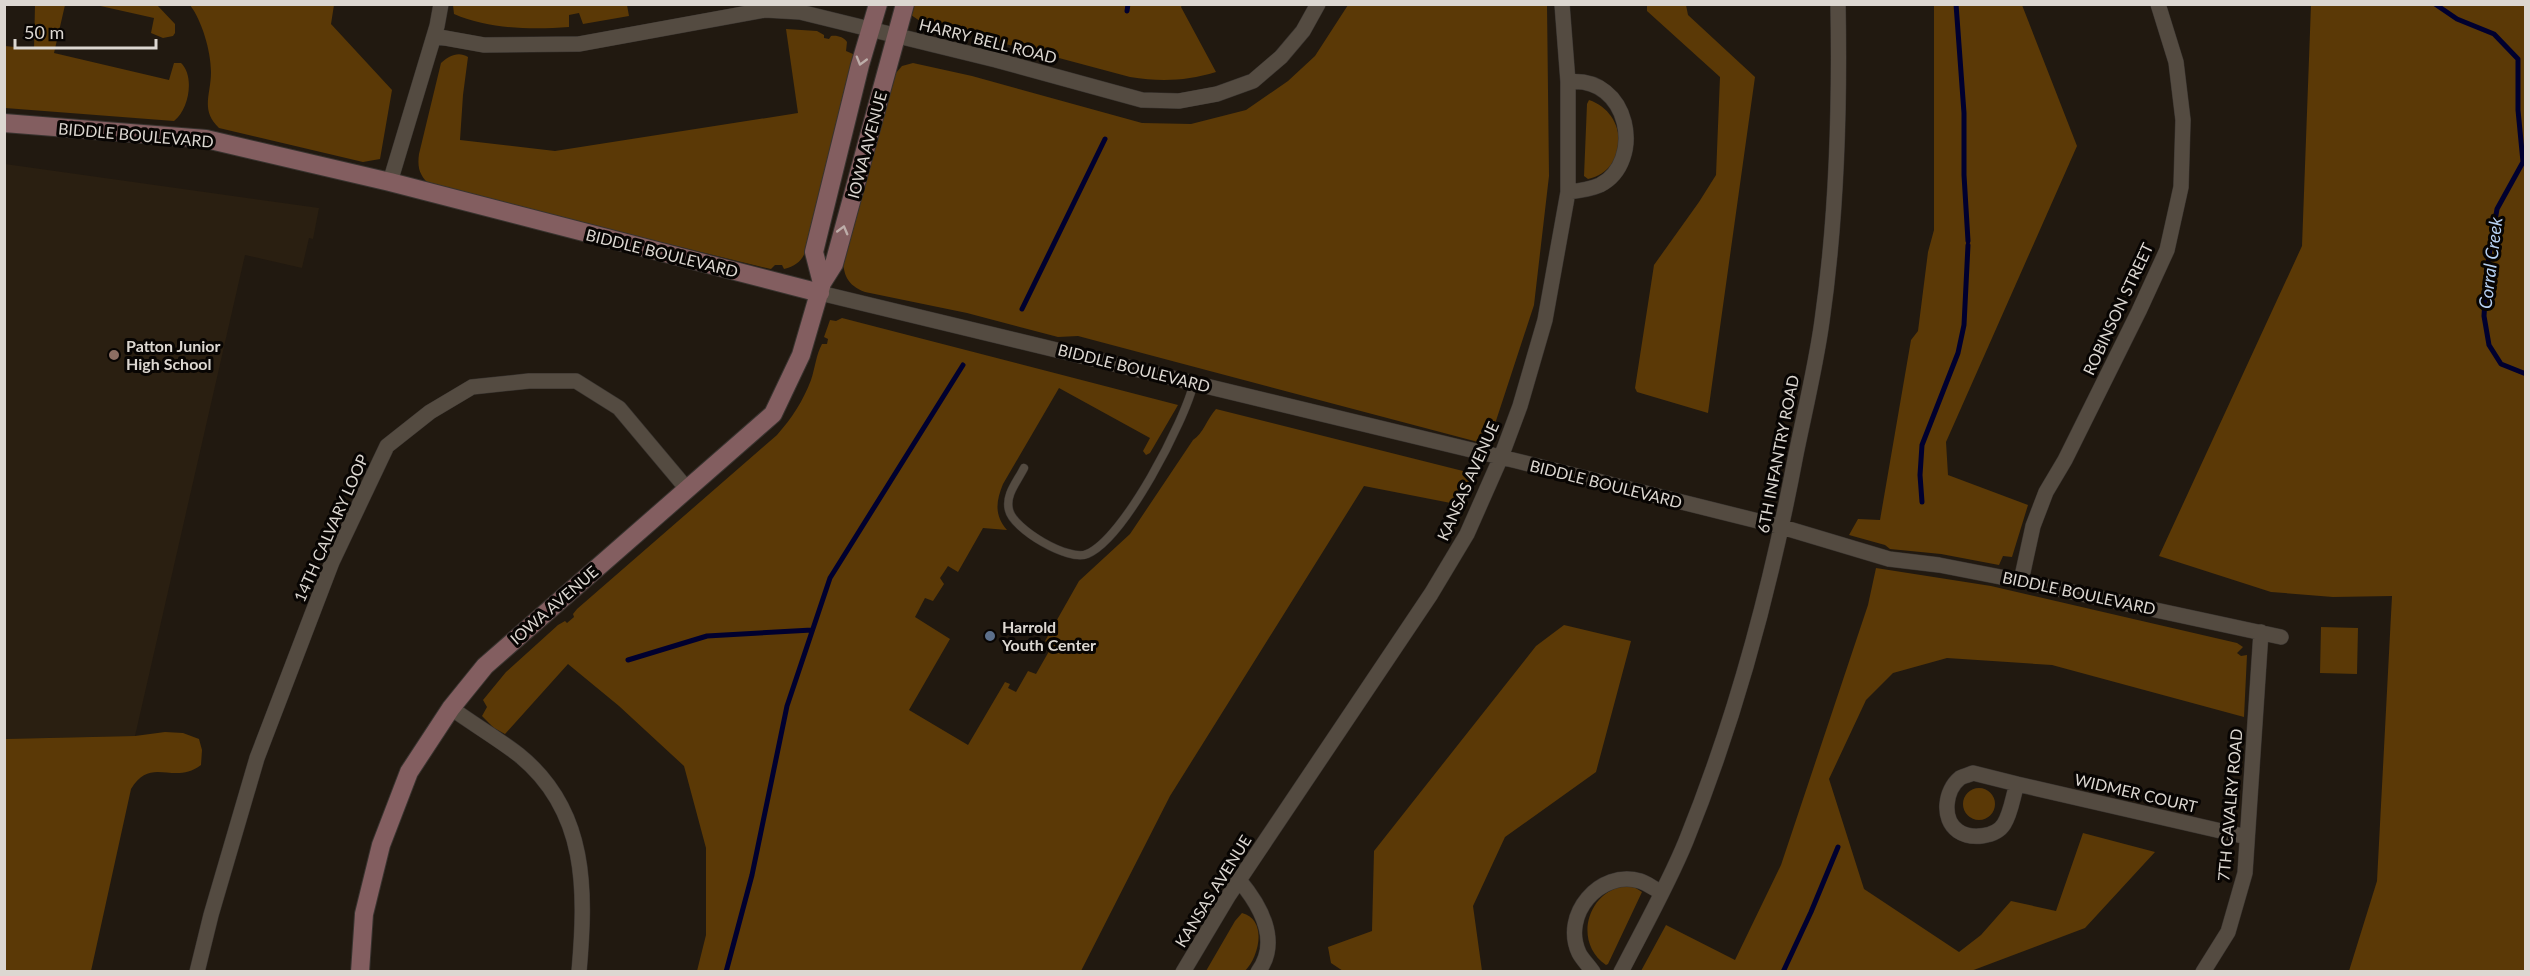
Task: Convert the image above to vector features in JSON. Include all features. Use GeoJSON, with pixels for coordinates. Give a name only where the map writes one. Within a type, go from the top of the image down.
{"type":"FeatureCollection","features":[{"type":"Feature","properties":{"kind":"street"},"geometry":{"type":"LineString","coordinates":[[390,182],[434,36],[441,4]]}},
{"type":"Feature","properties":{"kind":"street","name":"IOWA AVENUE"},"geometry":{"type":"LineString","coordinates":[[821,288],[814,252],[878,4]]}},
{"type":"Feature","properties":{"kind":"street","name":"IOWA AVENUE"},"geometry":{"type":"LineString","coordinates":[[360,972],[364,914],[381,845],[409,772],[451,708],[485,666],[773,414],[801,355],[821,288],[834,264],[905,4]]}},
{"type":"Feature","properties":{"kind":"street","name":"HARRY BELL ROAD"},"geometry":{"type":"LineString","coordinates":[[434,36],[484,45],[579,44],[765,10],[800,12],[996,60],[1142,100],[1179,101],[1217,94],[1253,81],[1281,57],[1304,32],[1318,4]]}},
{"type":"Feature","properties":{"kind":"street","name":"KANSAS AVENUE"},"geometry":{"type":"LineString","coordinates":[[1183,972],[1239,880],[1431,594],[1467,534],[1501,457],[1520,406],[1545,320],[1568,192],[1568,82],[1562,4]]}},
{"type":"Feature","properties":{"kind":"street","name":"6TH INFANTRY ROAD"},"geometry":{"type":"LineString","coordinates":[[1621,972],[1685,844],[1721,750],[1753,649],[1782,528],[1822,322],[1836,195],[1838,4]]}},
{"type":"Feature","properties":{"kind":"street","name":"ROBINSON STREET"},"geometry":{"type":"LineString","coordinates":[[2021,581],[2033,526],[2046,492],[2065,460],[2139,310],[2166,250],[2172,229],[2181,186],[2183,120],[2176,62],[2158,4]]}},
{"type":"Feature","properties":{"kind":"street"},"geometry":{"type":"LineString","coordinates":[[1568,82],[1583,80],[1600,86],[1620,107],[1625,126],[1624,156],[1613,175],[1600,185],[1568,192]]}},
{"type":"Feature","properties":{"kind":"street","name":"BIDDLE BOULEVARD"},"geometry":{"type":"LineString","coordinates":[[4,123],[206,139],[390,182],[1501,457],[1782,528],[1889,559],[1939,565],[2021,581],[2282,637]]}},
{"type":"Feature","properties":{"kind":"street","name":"14TH CALVARY LOOP"},"geometry":{"type":"LineString","coordinates":[[197,972],[211,915],[257,758],[332,562],[387,446],[430,412],[472,387],[529,381],[576,381],[619,408],[687,489]]}},
{"type":"Feature","properties":{"kind":"street","name":"7TH CAVALRY ROAD"},"geometry":{"type":"LineString","coordinates":[[2203,972],[2228,932],[2245,873],[2261,632]]}},
{"type":"Feature","properties":{"kind":"street"},"geometry":{"type":"LineString","coordinates":[[451,708],[519,756],[543,779],[565,810],[578,848],[584,905],[579,972]]}},
{"type":"Feature","properties":{"kind":"street","name":"WIDMER COURT"},"geometry":{"type":"LineString","coordinates":[[2017,784],[2004,825],[1990,834],[1974,837],[1958,831],[1949,820],[1946,802],[1951,788],[1961,777],[1973,773],[2247,837]]}},
{"type":"Feature","properties":{"kind":"street"},"geometry":{"type":"LineString","coordinates":[[1239,880],[1259,907],[1269,933],[1267,951],[1258,972]]}},
{"type":"Feature","properties":{"kind":"street"},"geometry":{"type":"LineString","coordinates":[[1593,972],[1579,952],[1575,932],[1579,910],[1593,891],[1615,881],[1640,881],[1661,892]]}},
{"type":"Feature","properties":{"kind":"lane"},"geometry":{"type":"LineString","coordinates":[[1024,468],[1008,497],[1009,512],[1017,525],[1067,555],[1085,556],[1104,545],[1163,456],[1190,399],[1194,382]]}},
{"type":"Feature","properties":{"kind":"shaded area"},"geometry":{"type":"Polygon","coordinates":[[[35,5],[65,5],[54,53],[169,80],[174,63],[181,63],[188,76],[189,84],[186,101],[179,116],[174,121],[5,108],[5,46],[34,49],[35,5]]]}},
{"type":"Feature","properties":{"kind":"shaded area"},"geometry":{"type":"Polygon","coordinates":[[[96,5],[157,5],[175,24],[175,33],[173,36],[163,38],[151,33],[154,18],[96,5]]]}},
{"type":"Feature","properties":{"kind":"shaded area"},"geometry":{"type":"Polygon","coordinates":[[[190,5],[334,5],[331,24],[392,90],[380,159],[363,162],[219,128],[213,121],[208,108],[211,64],[208,46],[190,5]]]}},
{"type":"Feature","properties":{"kind":"shaded area"},"geometry":{"type":"Polygon","coordinates":[[[453,5],[627,5],[629,16],[583,24],[579,13],[569,15],[569,27],[510,27],[481,23],[454,14],[453,5]]]}},
{"type":"Feature","properties":{"kind":"shaded area"},"geometry":{"type":"Polygon","coordinates":[[[910,5],[1182,5],[1216,72],[1173,80],[1130,77],[920,21],[911,15],[910,5]]]}},
{"type":"Feature","properties":{"kind":"shaded area"},"geometry":{"type":"Polygon","coordinates":[[[1348,5],[1547,5],[1549,176],[1534,305],[1491,436],[1478,442],[1078,336],[1058,337],[967,313],[865,292],[850,283],[847,278],[843,256],[895,74],[902,66],[913,63],[972,76],[1142,123],[1191,124],[1246,110],[1288,81],[1315,56],[1348,5]]]}},
{"type":"Feature","properties":{"kind":"shaded area"},"geometry":{"type":"Polygon","coordinates":[[[1647,5],[1686,5],[1688,15],[1755,77],[1708,413],[1637,392],[1635,388],[1654,265],[1716,175],[1720,77],[1647,11],[1647,5]]]}},
{"type":"Feature","properties":{"kind":"shaded area"},"geometry":{"type":"Polygon","coordinates":[[[1934,5],[2022,5],[2077,146],[1946,442],[1948,475],[2028,505],[2012,557],[2003,556],[1999,565],[1941,554],[1890,549],[1885,545],[1849,535],[1858,519],[1880,520],[1911,340],[1918,331],[1928,252],[1934,230],[1934,5]]]}},
{"type":"Feature","properties":{"kind":"shaded area"},"geometry":{"type":"Polygon","coordinates":[[[2311,5],[2525,5],[2525,971],[2349,971],[2377,881],[2392,596],[2333,597],[2271,592],[2159,556],[2302,246],[2311,5]]]}},
{"type":"Feature","properties":{"kind":"shaded area"},"geometry":{"type":"Polygon","coordinates":[[[786,29],[817,31],[824,35],[824,38],[829,39],[831,36],[838,36],[847,42],[846,51],[853,54],[854,59],[806,250],[795,265],[788,268],[784,269],[782,265],[775,265],[771,269],[431,186],[420,172],[419,154],[441,63],[454,55],[461,54],[468,57],[460,140],[555,151],[798,113],[786,29]]]}},
{"type":"Feature","properties":{"kind":"shaded area"},"geometry":{"type":"Polygon","coordinates":[[[1589,100],[1602,107],[1611,116],[1617,128],[1619,141],[1617,153],[1611,164],[1602,173],[1588,179],[1584,176],[1589,100]]]}},
{"type":"Feature","properties":{"kind":"shaded area","name":"Patton Junior High School"},"geometry":{"type":"Polygon","coordinates":[[[5,164],[319,208],[313,239],[309,238],[302,268],[245,255],[135,736],[5,739],[5,164]]]}},
{"type":"Feature","properties":{"kind":"shaded area"},"geometry":{"type":"Polygon","coordinates":[[[842,318],[1178,405],[1150,453],[1146,455],[1143,451],[1150,438],[1059,388],[1003,484],[997,508],[1000,519],[1007,530],[983,528],[958,572],[948,566],[940,578],[944,584],[933,601],[925,598],[915,617],[950,639],[909,710],[968,745],[1005,682],[1010,684],[1008,688],[1016,692],[1028,671],[1036,674],[1052,646],[1045,641],[1079,581],[1130,534],[1216,409],[1474,475],[1461,505],[1364,486],[1170,796],[1081,971],[697,971],[706,935],[706,848],[684,766],[619,706],[568,664],[505,734],[494,728],[482,716],[487,707],[483,700],[506,672],[558,625],[565,621],[567,623],[574,617],[573,614],[577,609],[777,435],[797,409],[808,388],[820,348],[822,344],[827,344],[828,339],[824,337],[830,320],[836,321],[842,318]]]}},
{"type":"Feature","properties":{"kind":"shaded area"},"geometry":{"type":"Polygon","coordinates":[[[1876,568],[1991,586],[2237,643],[2243,647],[2237,653],[2241,656],[2247,655],[2244,717],[2052,665],[1947,658],[1893,673],[1866,700],[1829,779],[1864,889],[1959,952],[1981,935],[2011,901],[2056,911],[2083,833],[2155,852],[2085,928],[1971,971],[1641,971],[1666,925],[1735,960],[1781,865],[1868,605],[1876,568]]]}},
{"type":"Feature","properties":{"kind":"shaded area"},"geometry":{"type":"Polygon","coordinates":[[[1564,625],[1631,641],[1596,772],[1505,837],[1473,906],[1482,971],[1343,971],[1331,963],[1328,947],[1372,931],[1374,851],[1536,646],[1564,625]]]}},
{"type":"Feature","properties":{"kind":"shaded area"},"geometry":{"type":"Polygon","coordinates":[[[2321,627],[2358,628],[2357,674],[2320,673],[2321,627]]]}},
{"type":"Feature","properties":{"kind":"shaded area"},"geometry":{"type":"Polygon","coordinates":[[[165,732],[183,733],[199,739],[202,750],[201,765],[191,771],[181,773],[146,774],[131,789],[91,971],[5,971],[5,739],[135,736],[165,732]]]}},
{"type":"Feature","properties":{"kind":"shaded area"},"geometry":{"type":"Polygon","coordinates":[[[1979,788],[1991,792],[1995,804],[1991,816],[1979,820],[1967,816],[1963,804],[1967,792],[1979,788]]]}},
{"type":"Feature","properties":{"kind":"shaded area"},"geometry":{"type":"Polygon","coordinates":[[[1622,886],[1634,887],[1642,892],[1606,965],[1596,956],[1590,945],[1588,921],[1600,899],[1610,891],[1622,886]]]}},
{"type":"Feature","properties":{"kind":"shaded area"},"geometry":{"type":"Polygon","coordinates":[[[1242,913],[1250,917],[1258,931],[1257,948],[1250,965],[1245,971],[1206,971],[1235,921],[1242,913]]]}},
{"type":"Feature","properties":{"kind":"waterway"},"geometry":{"type":"LineString","coordinates":[[1127,11],[1128,4]]}},
{"type":"Feature","properties":{"kind":"waterway"},"geometry":{"type":"LineString","coordinates":[[1956,4],[1964,113],[1964,175],[1968,241]]}},
{"type":"Feature","properties":{"kind":"waterway","name":"Corral Creek"},"geometry":{"type":"LineString","coordinates":[[2435,4],[2457,19],[2494,34],[2518,59],[2518,110],[2523,162],[2497,209],[2487,268],[2484,316],[2489,345],[2501,364],[2526,374]]}},
{"type":"Feature","properties":{"kind":"waterway"},"geometry":{"type":"LineString","coordinates":[[1022,309],[1105,139]]}},
{"type":"Feature","properties":{"kind":"waterway"},"geometry":{"type":"LineString","coordinates":[[1922,502],[1920,475],[1922,445],[1958,353],[1964,325],[1968,245]]}},
{"type":"Feature","properties":{"kind":"waterway"},"geometry":{"type":"LineString","coordinates":[[726,972],[752,875],[787,706],[830,578],[963,365]]}},
{"type":"Feature","properties":{"kind":"waterway"},"geometry":{"type":"LineString","coordinates":[[628,660],[707,636],[812,630]]}},
{"type":"Feature","properties":{"kind":"waterway"},"geometry":{"type":"LineString","coordinates":[[1783,972],[1838,847]]}},
{"type":"Feature","properties":{"kind":"place","name":"Patton Junior High School"},"geometry":{"type":"Point","coordinates":[114,355]}},
{"type":"Feature","properties":{"kind":"place","name":"Harrold Youth Center"},"geometry":{"type":"Point","coordinates":[990,636]}}]}
